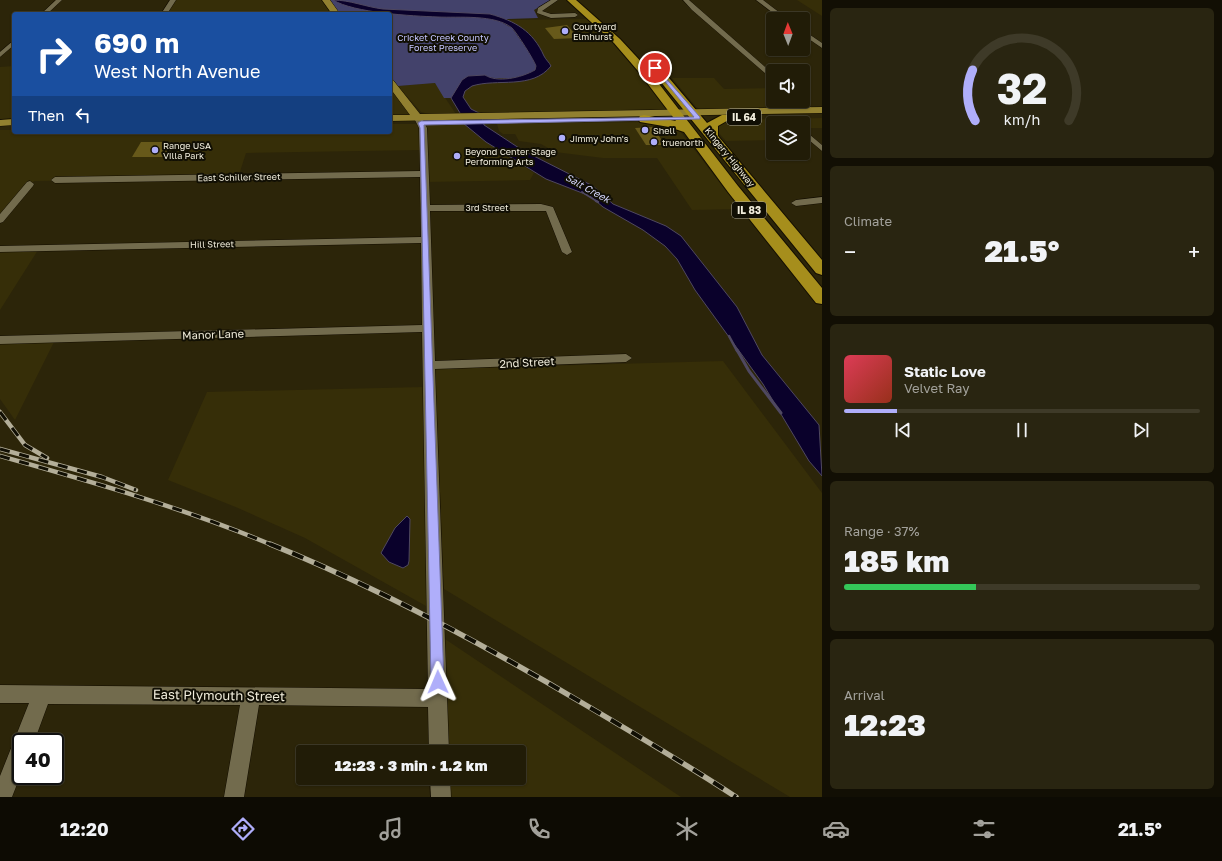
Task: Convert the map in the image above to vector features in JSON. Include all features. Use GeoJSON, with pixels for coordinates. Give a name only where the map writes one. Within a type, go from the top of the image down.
{"type":"FeatureCollection","features":[{"type":"Feature","properties":{"kind":"highway","name":"IL 83"},"geometry":{"type":"LineString","coordinates":[[571,0],[578,8],[595,21],[632,58],[664,98]]}},
{"type":"Feature","properties":{"kind":"highway","name":"Kingery Highway"},"geometry":{"type":"LineString","coordinates":[[578,8],[629,42],[686,114],[690,131],[733,189],[822,299]]}},
{"type":"Feature","properties":{"kind":"highway"},"geometry":{"type":"LineString","coordinates":[[632,58],[642,63],[686,114]]}},
{"type":"Feature","properties":{"kind":"highway","name":"Kingery Highway"},"geometry":{"type":"LineString","coordinates":[[664,98],[712,135],[822,270]]}},
{"type":"Feature","properties":{"kind":"highway"},"geometry":{"type":"LineString","coordinates":[[647,116],[660,106],[664,98]]}},
{"type":"Feature","properties":{"kind":"highway"},"geometry":{"type":"LineString","coordinates":[[647,116],[690,131]]}},
{"type":"Feature","properties":{"kind":"highway"},"geometry":{"type":"LineString","coordinates":[[712,135],[712,124],[726,118]]}},
{"type":"Feature","properties":{"kind":"main road"},"geometry":{"type":"LineString","coordinates":[[326,0],[335,12]]}},
{"type":"Feature","properties":{"kind":"main road"},"geometry":{"type":"LineString","coordinates":[[392,85],[419,120]]}},
{"type":"Feature","properties":{"kind":"main road","name":"IL 64"},"geometry":{"type":"LineString","coordinates":[[392,118],[454,120],[647,116],[822,110]]}},
{"type":"Feature","properties":{"kind":"main road","name":"IL 64"},"geometry":{"type":"LineString","coordinates":[[686,114],[726,118],[822,116]]}},
{"type":"Feature","properties":{"kind":"main road","name":"IL 64"},"geometry":{"type":"LineString","coordinates":[[392,124],[419,120]]}},
{"type":"Feature","properties":{"kind":"main road"},"geometry":{"type":"LineString","coordinates":[[0,123],[12,122]]}},
{"type":"Feature","properties":{"kind":"main road"},"geometry":{"type":"LineString","coordinates":[[0,130],[12,129]]}},
{"type":"Feature","properties":{"kind":"street"},"geometry":{"type":"LineString","coordinates":[[46,12],[59,0]]}},
{"type":"Feature","properties":{"kind":"street"},"geometry":{"type":"LineString","coordinates":[[165,12],[173,0]]}},
{"type":"Feature","properties":{"kind":"street"},"geometry":{"type":"LineString","coordinates":[[555,0],[540,9],[539,12],[551,16],[578,8]]}},
{"type":"Feature","properties":{"kind":"street"},"geometry":{"type":"LineString","coordinates":[[686,0],[694,9],[766,72]]}},
{"type":"Feature","properties":{"kind":"street"},"geometry":{"type":"LineString","coordinates":[[759,0],[776,12]]}},
{"type":"Feature","properties":{"kind":"street"},"geometry":{"type":"LineString","coordinates":[[810,37],[822,46]]}},
{"type":"Feature","properties":{"kind":"street"},"geometry":{"type":"LineString","coordinates":[[0,55],[12,44]]}},
{"type":"Feature","properties":{"kind":"street"},"geometry":{"type":"LineString","coordinates":[[419,120],[422,128],[422,174],[437,620],[439,745]]}},
{"type":"Feature","properties":{"kind":"street"},"geometry":{"type":"LineString","coordinates":[[810,138],[822,149]]}},
{"type":"Feature","properties":{"kind":"street","name":"East Schiller Street"},"geometry":{"type":"LineString","coordinates":[[55,180],[422,174]]}},
{"type":"Feature","properties":{"kind":"street"},"geometry":{"type":"LineString","coordinates":[[0,220],[30,184]]}},
{"type":"Feature","properties":{"kind":"street"},"geometry":{"type":"LineString","coordinates":[[796,203],[822,200]]}},
{"type":"Feature","properties":{"kind":"street","name":"3rd Street"},"geometry":{"type":"LineString","coordinates":[[424,208],[518,207],[550,209],[567,252]]}},
{"type":"Feature","properties":{"kind":"street","name":"Hill Street"},"geometry":{"type":"LineString","coordinates":[[0,249],[425,240]]}},
{"type":"Feature","properties":{"kind":"street","name":"Manor Lane"},"geometry":{"type":"LineString","coordinates":[[0,340],[427,328]]}},
{"type":"Feature","properties":{"kind":"street","name":"2nd Street"},"geometry":{"type":"LineString","coordinates":[[428,365],[626,358]]}},
{"type":"Feature","properties":{"kind":"street","name":"East Plymouth Street"},"geometry":{"type":"LineString","coordinates":[[0,694],[438,698]]}},
{"type":"Feature","properties":{"kind":"street"},"geometry":{"type":"LineString","coordinates":[[27,733],[42,694]]}},
{"type":"Feature","properties":{"kind":"street"},"geometry":{"type":"LineString","coordinates":[[234,797],[251,696]]}},
{"type":"Feature","properties":{"kind":"street"},"geometry":{"type":"LineString","coordinates":[[2,797],[12,771]]}},
{"type":"Feature","properties":{"kind":"street"},"geometry":{"type":"LineString","coordinates":[[440,785],[441,797]]}},
{"type":"Feature","properties":{"kind":"shaded area"},"geometry":{"type":"Polygon","coordinates":[[[175,0],[325,0],[334,12],[167,12],[175,0]]]}},
{"type":"Feature","properties":{"kind":"shaded area"},"geometry":{"type":"Polygon","coordinates":[[[797,0],[822,0],[822,16],[797,0]]]}},
{"type":"Feature","properties":{"kind":"shaded area"},"geometry":{"type":"Polygon","coordinates":[[[588,19],[628,56],[671,111],[477,116],[470,112],[461,100],[462,92],[473,84],[546,67],[505,20],[588,19]]]}},
{"type":"Feature","properties":{"kind":"shaded area"},"geometry":{"type":"Polygon","coordinates":[[[12,66],[12,122],[0,122],[0,67],[12,66]]]}},
{"type":"Feature","properties":{"kind":"shaded area"},"geometry":{"type":"Polygon","coordinates":[[[672,78],[714,78],[724,89],[766,88],[766,108],[801,108],[700,109],[696,107],[672,78]]]}},
{"type":"Feature","properties":{"kind":"shaded area"},"geometry":{"type":"Polygon","coordinates":[[[435,83],[456,114],[432,115],[421,112],[398,86],[435,83]]]}},
{"type":"Feature","properties":{"kind":"shaded area"},"geometry":{"type":"Polygon","coordinates":[[[392,88],[415,117],[392,118],[392,88]]]}},
{"type":"Feature","properties":{"kind":"shaded area"},"geometry":{"type":"Polygon","coordinates":[[[810,118],[822,118],[822,128],[810,128],[810,118]]]}},
{"type":"Feature","properties":{"kind":"shaded area"},"geometry":{"type":"Polygon","coordinates":[[[766,119],[766,140],[726,141],[716,130],[715,124],[732,120],[766,119]]]}},
{"type":"Feature","properties":{"kind":"shaded area"},"geometry":{"type":"Polygon","coordinates":[[[650,122],[677,127],[740,209],[692,210],[657,158],[603,158],[555,152],[541,144],[519,141],[515,134],[503,134],[499,131],[497,124],[650,122]]]}},
{"type":"Feature","properties":{"kind":"shaded area"},"geometry":{"type":"Polygon","coordinates":[[[463,123],[486,142],[534,173],[530,180],[425,182],[424,124],[463,123]]]}},
{"type":"Feature","properties":{"kind":"shaded area"},"geometry":{"type":"Polygon","coordinates":[[[392,124],[418,124],[420,128],[421,150],[246,153],[238,178],[34,181],[0,220],[0,130],[12,130],[12,134],[392,134],[392,124]]]}},
{"type":"Feature","properties":{"kind":"shaded area"},"geometry":{"type":"Polygon","coordinates":[[[0,250],[38,250],[0,310],[0,250]]]}},
{"type":"Feature","properties":{"kind":"shaded area"},"geometry":{"type":"Polygon","coordinates":[[[55,340],[15,420],[0,399],[0,342],[55,340]]]}},
{"type":"Feature","properties":{"kind":"shaded area"},"geometry":{"type":"Polygon","coordinates":[[[723,361],[822,493],[822,797],[790,797],[444,589],[435,369],[723,361]]]}},
{"type":"Feature","properties":{"kind":"shaded area"},"geometry":{"type":"Polygon","coordinates":[[[424,387],[426,606],[305,538],[238,508],[168,480],[207,392],[424,387]]]}},
{"type":"Feature","properties":{"kind":"shaded area"},"geometry":{"type":"Polygon","coordinates":[[[439,635],[681,797],[448,797],[447,785],[526,785],[526,745],[446,745],[439,635]]]}},
{"type":"Feature","properties":{"kind":"green space","name":"Cricket Creek County Forest Preserve"},"geometry":{"type":"Polygon","coordinates":[[[329,0],[552,0],[534,10],[538,18],[506,19],[503,23],[512,28],[533,58],[536,66],[535,70],[518,77],[510,78],[468,76],[451,98],[444,98],[435,83],[398,86],[392,78],[392,12],[338,12],[329,0]]]}},
{"type":"Feature","properties":{"kind":"water"},"geometry":{"type":"Polygon","coordinates":[[[333,0],[346,1],[383,9],[490,14],[515,24],[529,34],[540,47],[551,66],[534,78],[524,81],[472,86],[465,91],[463,97],[471,109],[481,114],[484,125],[522,150],[593,186],[613,204],[666,226],[681,236],[737,307],[762,355],[819,425],[822,476],[809,461],[763,384],[695,290],[677,259],[665,246],[643,230],[603,207],[590,196],[546,179],[486,142],[463,123],[460,113],[451,98],[462,80],[468,76],[485,75],[496,79],[502,79],[516,77],[535,70],[536,66],[532,58],[512,28],[505,24],[486,19],[399,15],[392,14],[392,12],[369,11],[333,0]]]}},
{"type":"Feature","properties":{"kind":"water"},"geometry":{"type":"Polygon","coordinates":[[[407,516],[410,519],[409,561],[408,565],[403,568],[389,562],[381,553],[395,528],[407,516]]]}},
{"type":"Feature","properties":{"kind":"building","name":"Courtyard Elmhurst"},"geometry":{"type":"Polygon","coordinates":[[[567,25],[578,38],[554,39],[545,28],[567,25]]]}},
{"type":"Feature","properties":{"kind":"building"},"geometry":{"type":"Polygon","coordinates":[[[653,127],[665,145],[646,145],[635,128],[653,127]]]}},
{"type":"Feature","properties":{"kind":"building","name":"Range USA Villa Park"},"geometry":{"type":"Polygon","coordinates":[[[141,142],[177,142],[169,157],[132,157],[141,142]]]}},
{"type":"Feature","properties":{"kind":"waterway","name":"Salt Creek"},"geometry":{"type":"LineString","coordinates":[[582,192],[598,202],[596,201]]}},
{"type":"Feature","properties":{"kind":"waterway","name":"Salt Creek"},"geometry":{"type":"LineString","coordinates":[[729,336],[737,351]]}},
{"type":"Feature","properties":{"kind":"waterway","name":"Salt Creek"},"geometry":{"type":"LineString","coordinates":[[737,350],[749,371],[781,413]]}},
{"type":"Feature","properties":{"kind":"railway"},"geometry":{"type":"LineString","coordinates":[[0,412],[25,445],[47,458]]}},
{"type":"Feature","properties":{"kind":"railway"},"geometry":{"type":"LineString","coordinates":[[0,449],[102,477],[136,490]]}},
{"type":"Feature","properties":{"kind":"railway"},"geometry":{"type":"LineString","coordinates":[[0,456],[172,507],[272,545]]}},
{"type":"Feature","properties":{"kind":"railway"},"geometry":{"type":"LineString","coordinates":[[270,544],[391,598],[508,660],[679,761],[736,797]]}},
{"type":"Feature","properties":{"kind":"place","name":"Courtyard Elmhurst"},"geometry":{"type":"Point","coordinates":[565,31]}},
{"type":"Feature","properties":{"kind":"place","name":"Shell"},"geometry":{"type":"Point","coordinates":[645,130]}},
{"type":"Feature","properties":{"kind":"place","name":"Jimmy John's"},"geometry":{"type":"Point","coordinates":[562,138]}},
{"type":"Feature","properties":{"kind":"place","name":"truenorth"},"geometry":{"type":"Point","coordinates":[654,142]}},
{"type":"Feature","properties":{"kind":"place","name":"Range USA Villa Park"},"geometry":{"type":"Point","coordinates":[155,150]}},
{"type":"Feature","properties":{"kind":"place","name":"Beyond Center Stage Performing Arts"},"geometry":{"type":"Point","coordinates":[457,156]}},
{"type":"Feature","properties":{"kind":"route"},"geometry":{"type":"LineString","coordinates":[[438,682],[422,174],[423,148],[421,123],[698,118],[655,68]]}}]}
